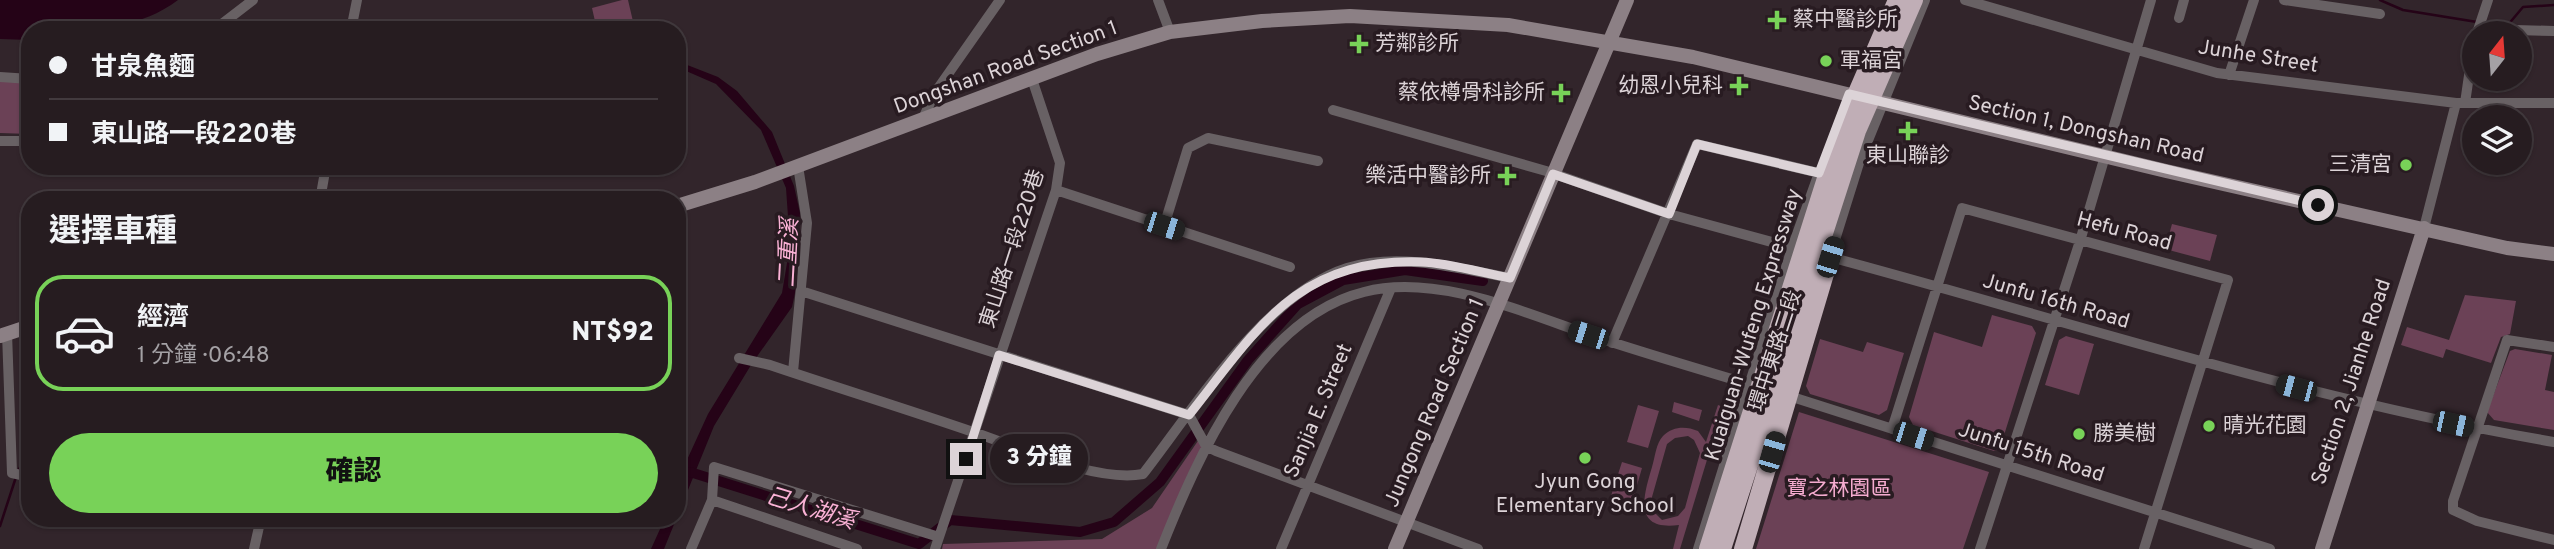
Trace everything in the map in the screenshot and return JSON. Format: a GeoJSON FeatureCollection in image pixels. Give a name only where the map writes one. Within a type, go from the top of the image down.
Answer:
{"type":"FeatureCollection","features":[{"type":"Feature","properties":{"kind":"highway"},"geometry":{"type":"LineString","coordinates":[[1850,99],[1886,0]]}},
{"type":"Feature","properties":{"kind":"highway","name":"Kuaiguan-Wufeng Expressway"},"geometry":{"type":"LineString","coordinates":[[1708,549],[1850,99],[1897,0]]}},
{"type":"Feature","properties":{"kind":"highway","name":"Kuaiguan-Wufeng Expressway"},"geometry":{"type":"LineString","coordinates":[[1722,549],[1857,131],[1914,0]]}},
{"type":"Feature","properties":{"kind":"highway"},"geometry":{"type":"LineString","coordinates":[[1738,545],[1830,257]]}},
{"type":"Feature","properties":{"kind":"main road","name":"Jungong Road Section 1"},"geometry":{"type":"LineString","coordinates":[[1395,549],[1627,0]]}},
{"type":"Feature","properties":{"kind":"main road","name":"Dongshan Road Section 1"},"geometry":{"type":"LineString","coordinates":[[686,203],[755,182],[922,122],[1097,54],[1170,32],[1262,21],[1350,16],[1508,25],[1610,40]]}},
{"type":"Feature","properties":{"kind":"main road","name":"Section 1, Dongshan Road"},"geometry":{"type":"LineString","coordinates":[[1610,40],[1850,99],[1882,103],[2507,248],[2554,254]]}},
{"type":"Feature","properties":{"kind":"main road","name":"Section 2, Jianhe Road"},"geometry":{"type":"LineString","coordinates":[[2322,549],[2365,406],[2424,229]]}},
{"type":"Feature","properties":{"kind":"main road"},"geometry":{"type":"LineString","coordinates":[[3,335],[21,329]]}},
{"type":"Feature","properties":{"kind":"street"},"geometry":{"type":"LineString","coordinates":[[226,21],[253,0]]}},
{"type":"Feature","properties":{"kind":"street"},"geometry":{"type":"LineString","coordinates":[[353,21],[357,0]]}},
{"type":"Feature","properties":{"kind":"street"},"geometry":{"type":"LineString","coordinates":[[922,122],[934,94],[1000,0]]}},
{"type":"Feature","properties":{"kind":"street"},"geometry":{"type":"LineString","coordinates":[[1158,0],[1170,32]]}},
{"type":"Feature","properties":{"kind":"street","name":"環中東路二段"},"geometry":{"type":"LineString","coordinates":[[1738,545],[1812,296],[1830,257],[1882,103],[1925,0]]}},
{"type":"Feature","properties":{"kind":"street","name":"Junhe Street"},"geometry":{"type":"LineString","coordinates":[[1965,0],[2136,51],[2229,75],[2460,103],[2554,103]]}},
{"type":"Feature","properties":{"kind":"street"},"geometry":{"type":"LineString","coordinates":[[1980,549],[2080,241],[2151,0]]}},
{"type":"Feature","properties":{"kind":"street"},"geometry":{"type":"LineString","coordinates":[[2179,18],[2184,0]]}},
{"type":"Feature","properties":{"kind":"street"},"geometry":{"type":"LineString","coordinates":[[2229,75],[2253,0]]}},
{"type":"Feature","properties":{"kind":"street"},"geometry":{"type":"LineString","coordinates":[[2284,0],[2380,14]]}},
{"type":"Feature","properties":{"kind":"street"},"geometry":{"type":"LineString","coordinates":[[2481,21],[2488,0]]}},
{"type":"Feature","properties":{"kind":"street"},"geometry":{"type":"LineString","coordinates":[[2532,29],[2554,31]]}},
{"type":"Feature","properties":{"kind":"street"},"geometry":{"type":"LineString","coordinates":[[0,77],[21,78]]}},
{"type":"Feature","properties":{"kind":"street","name":"東山路一段220巷"},"geometry":{"type":"LineString","coordinates":[[935,549],[1056,190],[1060,163],[1032,79]]}},
{"type":"Feature","properties":{"kind":"street"},"geometry":{"type":"LineString","coordinates":[[2424,229],[2463,91]]}},
{"type":"Feature","properties":{"kind":"street","name":"環中東路二段"},"geometry":{"type":"LineString","coordinates":[[1698,549],[1792,248],[1850,99]]}},
{"type":"Feature","properties":{"kind":"street","name":"Junfu 16th Road"},"geometry":{"type":"LineString","coordinates":[[1333,110],[1553,174],[1669,214],[1830,257],[2202,364],[2365,406],[2554,442]]}},
{"type":"Feature","properties":{"kind":"street"},"geometry":{"type":"LineString","coordinates":[[1164,226],[1188,148],[1208,138],[1318,161]]}},
{"type":"Feature","properties":{"kind":"street"},"geometry":{"type":"LineString","coordinates":[[0,141],[21,141]]}},
{"type":"Feature","properties":{"kind":"street"},"geometry":{"type":"LineString","coordinates":[[1612,343],[1697,144],[1819,173]]}},
{"type":"Feature","properties":{"kind":"street"},"geometry":{"type":"LineString","coordinates":[[793,372],[807,223],[798,166]]}},
{"type":"Feature","properties":{"kind":"street"},"geometry":{"type":"LineString","coordinates":[[1056,190],[1290,267]]}},
{"type":"Feature","properties":{"kind":"street","name":"Hefu Road"},"geometry":{"type":"LineString","coordinates":[[1892,429],[1962,208],[2228,280],[2144,549]]}},
{"type":"Feature","properties":{"kind":"street","name":"環中東路二段"},"geometry":{"type":"LineString","coordinates":[[1738,545],[1795,397],[1824,300],[1830,257]]}},
{"type":"Feature","properties":{"kind":"street"},"geometry":{"type":"LineString","coordinates":[[739,358],[793,372],[1029,452],[1112,476],[1129,477],[1143,474],[1258,329],[1304,288],[1347,268],[1379,263],[1423,262],[1510,278]]}},
{"type":"Feature","properties":{"kind":"street","name":"Junfu 15th Road"},"geometry":{"type":"LineString","coordinates":[[1161,549],[1206,445],[1245,386],[1295,329],[1337,302],[1364,292],[1391,288],[1441,290],[1500,305],[1612,343],[1795,397],[2270,549]]}},
{"type":"Feature","properties":{"kind":"street","name":"Sanjia E. Street"},"geometry":{"type":"LineString","coordinates":[[1281,549],[1391,288]]}},
{"type":"Feature","properties":{"kind":"street"},"geometry":{"type":"LineString","coordinates":[[801,291],[1189,416],[1206,445],[1246,465],[1478,549]]}},
{"type":"Feature","properties":{"kind":"street"},"geometry":{"type":"LineString","coordinates":[[3,335],[12,473],[21,475]]}},
{"type":"Feature","properties":{"kind":"street"},"geometry":{"type":"LineString","coordinates":[[2554,347],[2507,340],[2475,429],[2453,502],[2454,510],[2477,522],[2554,540]]}},
{"type":"Feature","properties":{"kind":"street"},"geometry":{"type":"LineString","coordinates":[[691,549],[712,500],[715,467],[939,537]]}},
{"type":"Feature","properties":{"kind":"street"},"geometry":{"type":"LineString","coordinates":[[712,500],[857,549]]}},
{"type":"Feature","properties":{"kind":"street"},"geometry":{"type":"LineString","coordinates":[[254,549],[259,527]]}},
{"type":"Feature","properties":{"kind":"green space"},"geometry":{"type":"Polygon","coordinates":[[[628,0],[633,21],[595,21],[592,8],[628,0]]]}},
{"type":"Feature","properties":{"kind":"green space"},"geometry":{"type":"Polygon","coordinates":[[[0,81],[21,82],[21,134],[0,133],[0,81]]]}},
{"type":"Feature","properties":{"kind":"green space"},"geometry":{"type":"Polygon","coordinates":[[[2172,224],[2217,235],[2210,261],[2165,249],[2172,224]]]}},
{"type":"Feature","properties":{"kind":"green space"},"geometry":{"type":"Polygon","coordinates":[[[2465,295],[2516,301],[2510,334],[2501,337],[2491,363],[2446,349],[2443,358],[2401,345],[2407,327],[2449,340],[2465,295]]]}},
{"type":"Feature","properties":{"kind":"green space"},"geometry":{"type":"Polygon","coordinates":[[[1992,315],[2032,326],[2036,333],[2000,448],[1994,451],[1913,425],[1909,417],[1934,332],[1982,347],[1992,315]]]}},
{"type":"Feature","properties":{"kind":"green space"},"geometry":{"type":"Polygon","coordinates":[[[2066,336],[2094,344],[2079,395],[2045,385],[2059,340],[2066,336]]]}},
{"type":"Feature","properties":{"kind":"green space"},"geometry":{"type":"Polygon","coordinates":[[[1820,339],[1863,352],[1867,342],[1904,353],[1887,410],[1879,415],[1810,394],[1806,386],[1820,339]]]}},
{"type":"Feature","properties":{"kind":"green space"},"geometry":{"type":"Polygon","coordinates":[[[2515,349],[2552,355],[2545,390],[2554,392],[2554,430],[2494,420],[2487,412],[2510,351],[2515,349]]]}},
{"type":"Feature","properties":{"kind":"green space"},"geometry":{"type":"Polygon","coordinates":[[[1674,402],[1702,410],[1699,421],[1672,412],[1674,402]]]}},
{"type":"Feature","properties":{"kind":"green space"},"geometry":{"type":"Polygon","coordinates":[[[1638,405],[1659,411],[1648,448],[1627,442],[1638,405]]]}},
{"type":"Feature","properties":{"kind":"green space"},"geometry":{"type":"Polygon","coordinates":[[[1718,405],[1723,407],[1680,549],[1673,549],[1679,525],[1654,523],[1645,509],[1644,500],[1657,446],[1667,433],[1680,428],[1698,431],[1706,442],[1718,405]],[[1688,436],[1675,438],[1667,444],[1652,497],[1655,513],[1662,520],[1678,516],[1685,508],[1700,453],[1694,440],[1688,436]]]}},
{"type":"Feature","properties":{"kind":"green space","name":"寶之林園區"},"geometry":{"type":"Polygon","coordinates":[[[1799,412],[1989,472],[1963,549],[1756,549],[1799,412]]]}},
{"type":"Feature","properties":{"kind":"green space"},"geometry":{"type":"Polygon","coordinates":[[[1202,435],[1210,438],[1159,549],[942,549],[943,544],[1102,539],[1152,508],[1202,435]]]}},
{"type":"Feature","properties":{"kind":"green space"},"geometry":{"type":"Polygon","coordinates":[[[1622,462],[1642,468],[1631,506],[1610,499],[1622,462]]]}},
{"type":"Feature","properties":{"kind":"water"},"geometry":{"type":"Polygon","coordinates":[[[0,0],[178,0],[137,21],[21,21],[21,40],[0,39],[0,0]]]}},
{"type":"Feature","properties":{"kind":"water","name":"二重溪"},"geometry":{"type":"Polygon","coordinates":[[[686,65],[718,77],[737,91],[772,132],[794,186],[800,213],[796,288],[792,307],[751,365],[714,426],[686,495],[686,462],[708,414],[782,293],[790,245],[786,188],[761,130],[716,84],[686,71],[686,65]]]}},
{"type":"Feature","properties":{"kind":"water"},"geometry":{"type":"Polygon","coordinates":[[[661,527],[673,527],[664,549],[651,549],[661,527]]]}},
{"type":"Feature","properties":{"kind":"waterway","name":"己人湖溪"},"geometry":{"type":"LineString","coordinates":[[2380,0],[2403,10],[2471,21]]}},
{"type":"Feature","properties":{"kind":"waterway","name":"己人湖溪"},"geometry":{"type":"LineString","coordinates":[[2511,21],[2523,7],[2554,5]]}},
{"type":"Feature","properties":{"kind":"waterway","name":"己人湖溪"},"geometry":{"type":"LineString","coordinates":[[690,472],[919,544],[950,520],[1080,532],[1114,522],[1160,482],[1248,360],[1298,304],[1343,280],[1405,270],[1483,281]]}},
{"type":"Feature","properties":{"kind":"waterway"},"geometry":{"type":"LineString","coordinates":[[18,471],[21,466]]}},
{"type":"Feature","properties":{"kind":"waterway"},"geometry":{"type":"LineString","coordinates":[[0,526],[16,477]]}},
{"type":"Feature","properties":{"kind":"place","name":"蔡中醫診所"},"geometry":{"type":"Point","coordinates":[1777,20]}},
{"type":"Feature","properties":{"kind":"place","name":"芳鄰診所"},"geometry":{"type":"Point","coordinates":[1359,44]}},
{"type":"Feature","properties":{"kind":"place","name":"軍福宮"},"geometry":{"type":"Point","coordinates":[1826,61]}},
{"type":"Feature","properties":{"kind":"place","name":"幼恩小兒科"},"geometry":{"type":"Point","coordinates":[1739,86]}},
{"type":"Feature","properties":{"kind":"place","name":"蔡依樽骨科診所"},"geometry":{"type":"Point","coordinates":[1561,93]}},
{"type":"Feature","properties":{"kind":"place","name":"東山聯診"},"geometry":{"type":"Point","coordinates":[1908,131]}},
{"type":"Feature","properties":{"kind":"place","name":"三清宮"},"geometry":{"type":"Point","coordinates":[2406,165]}},
{"type":"Feature","properties":{"kind":"place","name":"樂活中醫診所"},"geometry":{"type":"Point","coordinates":[1507,176]}},
{"type":"Feature","properties":{"kind":"place","name":"晴光花園"},"geometry":{"type":"Point","coordinates":[2209,426]}},
{"type":"Feature","properties":{"kind":"place","name":"勝美樹"},"geometry":{"type":"Point","coordinates":[2079,434]}},
{"type":"Feature","properties":{"kind":"place","name":"Jyun Gong Elementary School"},"geometry":{"type":"Point","coordinates":[1585,458]}},
{"type":"Feature","properties":{"kind":"route"},"geometry":{"type":"LineString","coordinates":[[966,459],[999,355],[1189,415],[1258,329],[1304,288],[1347,268],[1379,263],[1423,262],[1510,278],[1553,174],[1669,214],[1697,144],[1819,173],[1849,94],[2318,205]]}}]}
